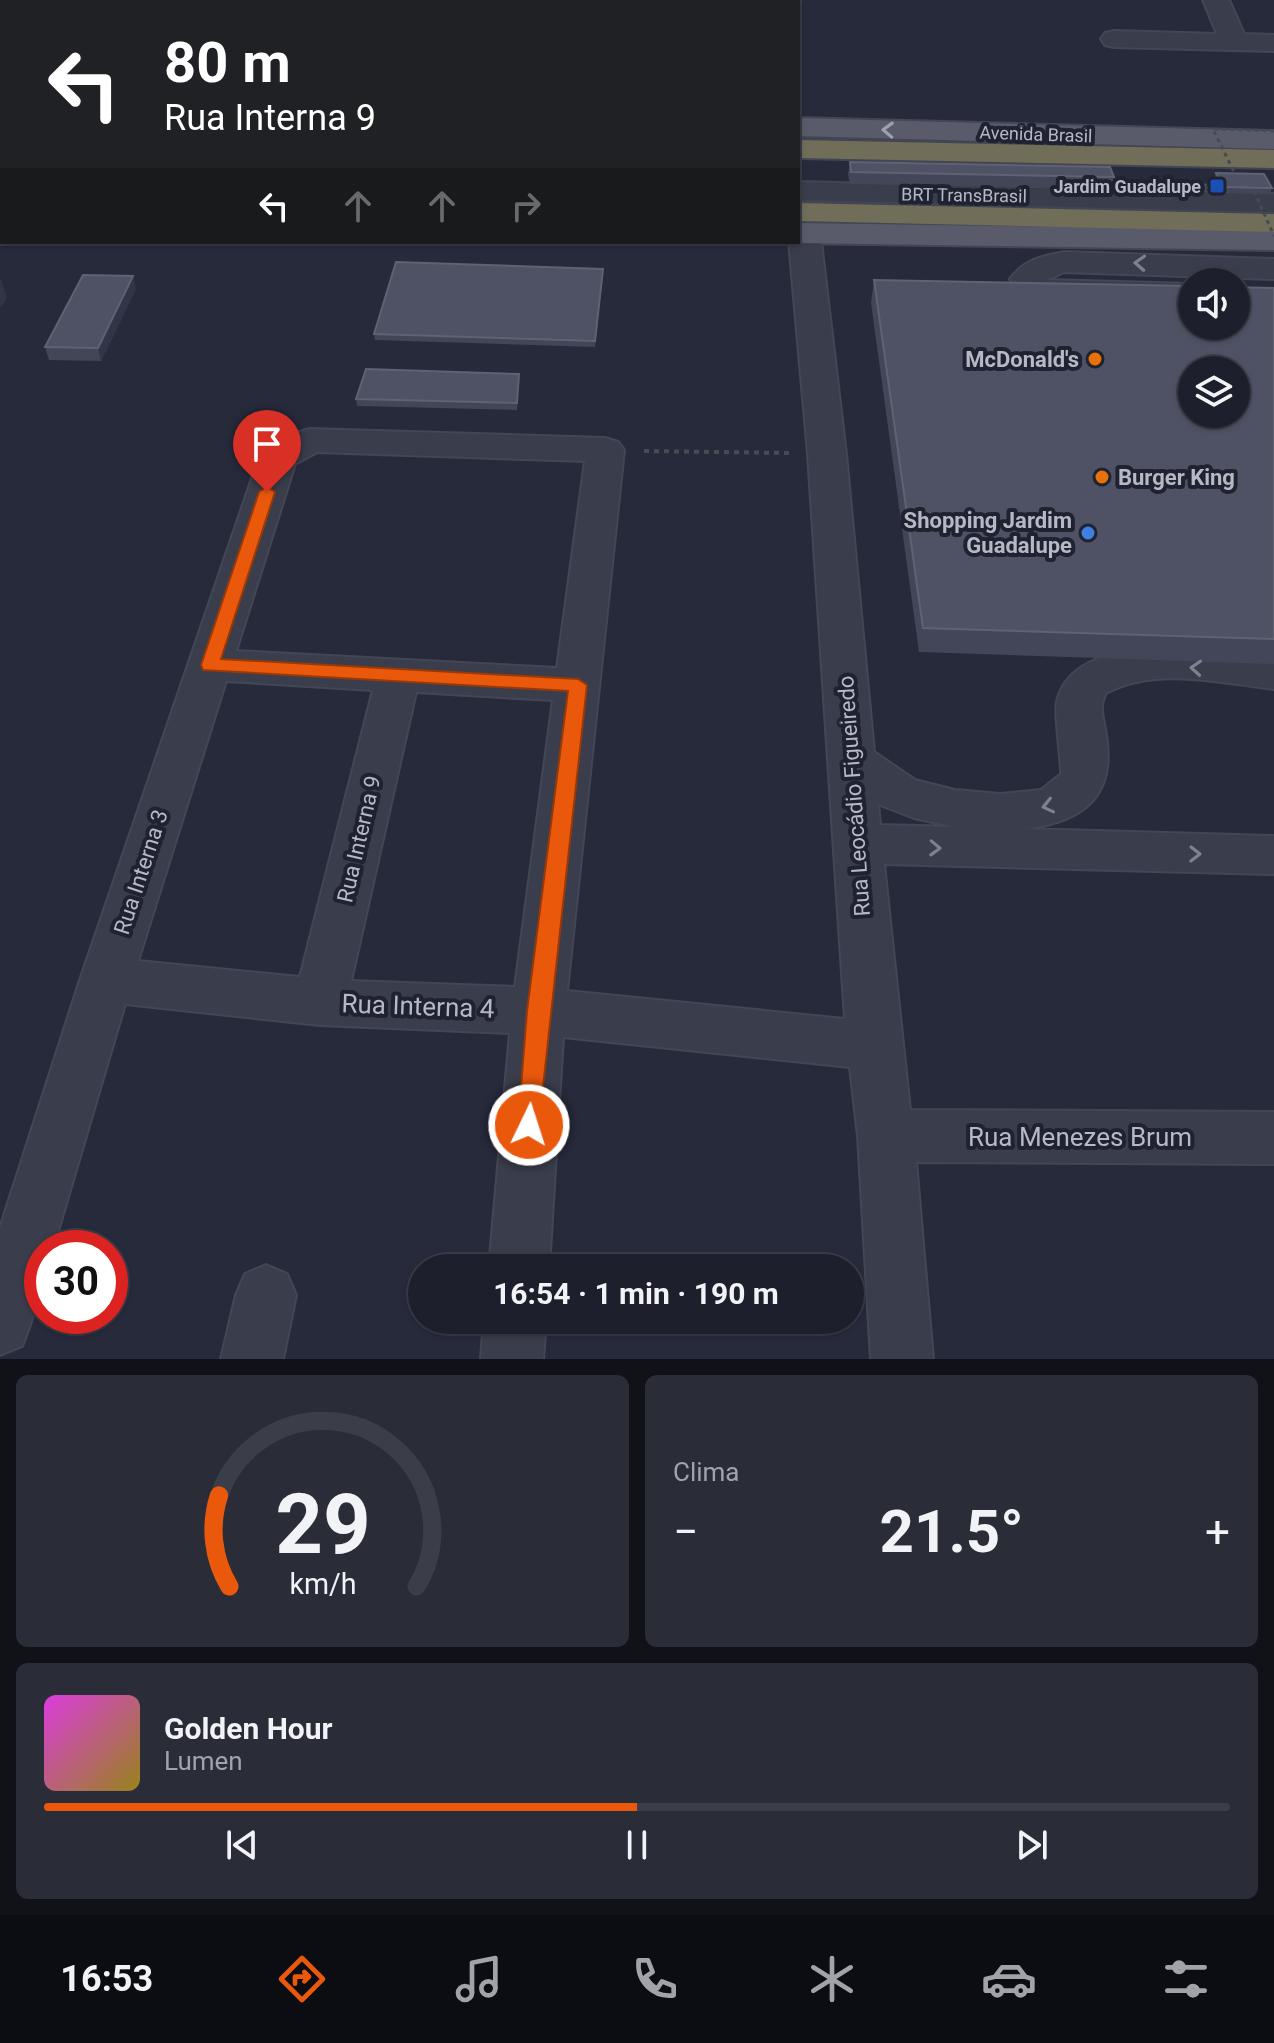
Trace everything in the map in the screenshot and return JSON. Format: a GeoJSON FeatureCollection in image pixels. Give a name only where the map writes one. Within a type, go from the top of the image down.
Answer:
{"type":"FeatureCollection","features":[{"type":"Feature","properties":{"kind":"highway","name":"Avenida Brasil"},"geometry":{"type":"LineString","coordinates":[[800,149],[1274,159]]}},
{"type":"Feature","properties":{"kind":"highway"},"geometry":{"type":"LineString","coordinates":[[800,217],[1274,223]]}},
{"type":"Feature","properties":{"kind":"main road","name":"Avenida Brasil"},"geometry":{"type":"LineString","coordinates":[[800,127],[1274,140]]}},
{"type":"Feature","properties":{"kind":"main road"},"geometry":{"type":"LineString","coordinates":[[800,217],[1164,237],[1274,238]]}},
{"type":"Feature","properties":{"kind":"street"},"geometry":{"type":"LineString","coordinates":[[1216,0],[1234,42]]}},
{"type":"Feature","properties":{"kind":"street"},"geometry":{"type":"LineString","coordinates":[[1114,39],[1274,43]]}},
{"type":"Feature","properties":{"kind":"street","name":"BRT TransBrasil"},"geometry":{"type":"LineString","coordinates":[[800,165],[1274,174]]}},
{"type":"Feature","properties":{"kind":"street","name":"BRT TransBrasil"},"geometry":{"type":"LineString","coordinates":[[800,217],[1274,203]]}},
{"type":"Feature","properties":{"kind":"street","name":"Rua Leocádio Figueiredo"},"geometry":{"type":"LineString","coordinates":[[800,225],[827,454],[874,1046],[886,1136],[902,1359]]}},
{"type":"Feature","properties":{"kind":"street"},"geometry":{"type":"LineString","coordinates":[[1164,237],[1230,254],[1274,259]]}},
{"type":"Feature","properties":{"kind":"street"},"geometry":{"type":"LineString","coordinates":[[1178,294],[1044,291],[1028,284],[1027,279],[1045,265],[1076,261],[1249,268]]}},
{"type":"Feature","properties":{"kind":"street"},"geometry":{"type":"LineString","coordinates":[[1250,268],[1274,269]]}},
{"type":"Feature","properties":{"kind":"street"},"geometry":{"type":"LineString","coordinates":[[1250,294],[1274,294]]}},
{"type":"Feature","properties":{"kind":"street","name":"Rua Interna 3"},"geometry":{"type":"LineString","coordinates":[[0,1324],[106,980],[276,464],[282,455],[310,440],[605,450]]}},
{"type":"Feature","properties":{"kind":"street"},"geometry":{"type":"LineString","coordinates":[[520,1254],[538,1011],[605,450]]}},
{"type":"Feature","properties":{"kind":"street"},"geometry":{"type":"LineString","coordinates":[[851,760],[898,793],[935,805],[966,810],[1029,810],[1061,803],[1084,777],[1084,742],[1078,701],[1088,680],[1106,671],[1139,664],[1274,673]]}},
{"type":"Feature","properties":{"kind":"street"},"geometry":{"type":"LineString","coordinates":[[210,665],[578,685]]}},
{"type":"Feature","properties":{"kind":"street","name":"Rua Interna 9"},"geometry":{"type":"LineString","coordinates":[[320,1002],[398,676]]}},
{"type":"Feature","properties":{"kind":"street"},"geometry":{"type":"LineString","coordinates":[[857,844],[1274,855]]}},
{"type":"Feature","properties":{"kind":"street","name":"Rua Interna 4"},"geometry":{"type":"LineString","coordinates":[[106,980],[320,1002],[538,1011],[874,1046]]}},
{"type":"Feature","properties":{"kind":"street","name":"Rua Menezes Brum"},"geometry":{"type":"LineString","coordinates":[[886,1136],[1274,1138]]}},
{"type":"Feature","properties":{"kind":"street"},"geometry":{"type":"LineString","coordinates":[[252,1359],[266,1295]]}},
{"type":"Feature","properties":{"kind":"street"},"geometry":{"type":"LineString","coordinates":[[512,1359],[514,1334]]}},
{"type":"Feature","properties":{"kind":"path"},"geometry":{"type":"LineString","coordinates":[[1274,131],[1213,129],[1238,180],[1253,188],[1274,238]]}},
{"type":"Feature","properties":{"kind":"path"},"geometry":{"type":"LineString","coordinates":[[1141,188],[1229,191],[1137,190],[1134,185],[1240,185]]}},
{"type":"Feature","properties":{"kind":"path"},"geometry":{"type":"LineString","coordinates":[[605,450],[827,454]]}},
{"type":"Feature","properties":{"kind":"building"},"geometry":{"type":"Polygon","coordinates":[[[850,162],[1110,167],[1114,177],[851,172],[850,162]]]}},
{"type":"Feature","properties":{"kind":"building"},"geometry":{"type":"Polygon","coordinates":[[[1216,173],[1264,174],[1272,188],[1222,187],[1216,173]]]}},
{"type":"Feature","properties":{"kind":"building"},"geometry":{"type":"Polygon","coordinates":[[[396,262],[603,269],[595,341],[374,334],[396,262]]]}},
{"type":"Feature","properties":{"kind":"building"},"geometry":{"type":"Polygon","coordinates":[[[83,275],[133,276],[98,348],[45,347],[83,275]]]}},
{"type":"Feature","properties":{"kind":"building","name":"Shopping Jardim Guadalupe"},"geometry":{"type":"Polygon","coordinates":[[[874,280],[1178,286],[1178,340],[1250,340],[1250,287],[1274,288],[1274,639],[923,628],[874,280]]]}},
{"type":"Feature","properties":{"kind":"building"},"geometry":{"type":"Polygon","coordinates":[[[366,369],[519,374],[517,403],[356,399],[366,369]]]}},
{"type":"Feature","properties":{"kind":"place","name":"Jardim Guadalupe"},"geometry":{"type":"Point","coordinates":[1217,186]}},
{"type":"Feature","properties":{"kind":"place","name":"McDonald's"},"geometry":{"type":"Point","coordinates":[1095,359]}},
{"type":"Feature","properties":{"kind":"place","name":"Burger King"},"geometry":{"type":"Point","coordinates":[1102,477]}},
{"type":"Feature","properties":{"kind":"place","name":"Shopping Jardim Guadalupe"},"geometry":{"type":"Point","coordinates":[1088,533]}},
{"type":"Feature","properties":{"kind":"route"},"geometry":{"type":"LineString","coordinates":[[267,492],[210,665],[578,685],[538,1011],[529,1125]]}}]}
